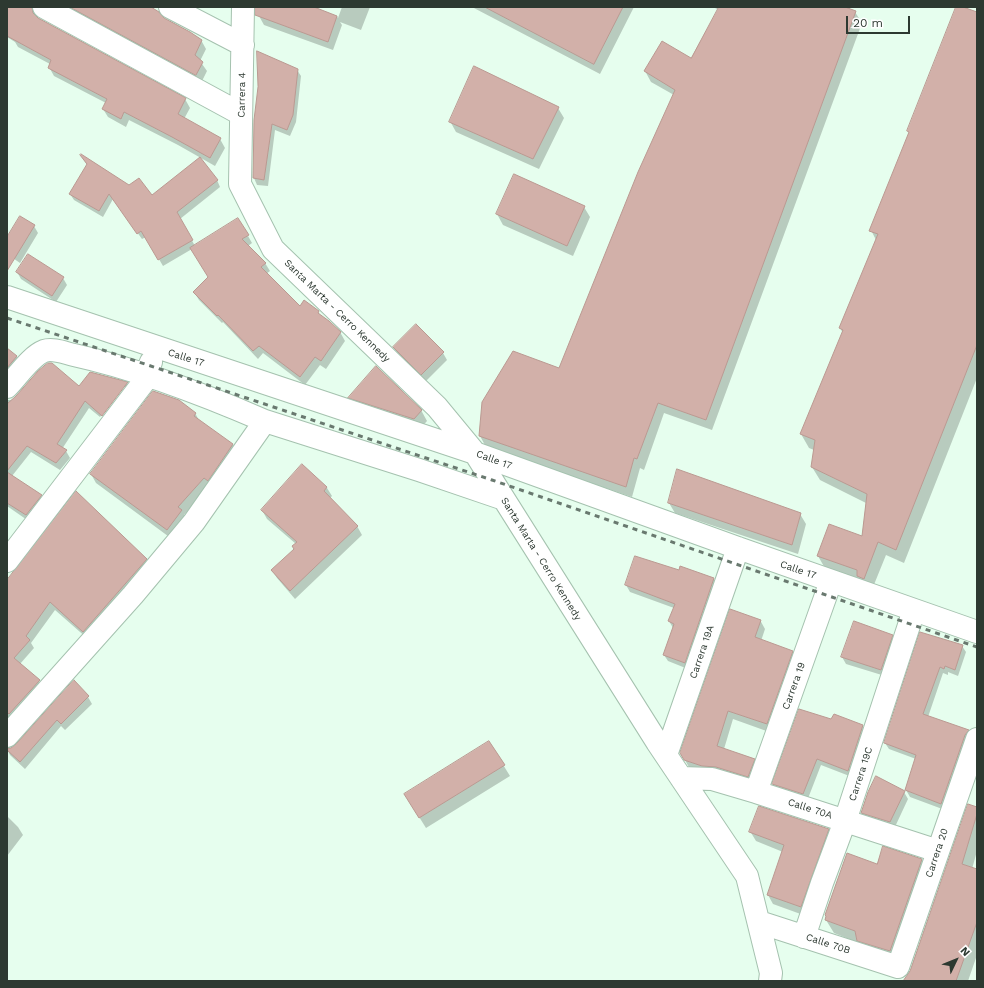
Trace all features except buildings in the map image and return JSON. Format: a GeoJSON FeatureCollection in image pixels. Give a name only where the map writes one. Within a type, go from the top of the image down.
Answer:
{"type":"FeatureCollection","features":[{"type":"Feature","properties":{"kind":"street"},"geometry":{"type":"LineString","coordinates":[[44,7],[241,114]]}},
{"type":"Feature","properties":{"kind":"street"},"geometry":{"type":"LineString","coordinates":[[170,7],[243,45]]}},
{"type":"Feature","properties":{"kind":"street","name":"Carrera 4"},"geometry":{"type":"LineString","coordinates":[[240,184],[243,7]]}},
{"type":"Feature","properties":{"kind":"street","name":"Santa Marta - Cerro Kennedy"},"geometry":{"type":"LineString","coordinates":[[240,184],[273,249],[437,407],[475,453],[666,756],[747,876],[771,973],[770,981]]}},
{"type":"Feature","properties":{"kind":"street","name":"Calle 17"},"geometry":{"type":"LineString","coordinates":[[7,297],[475,453],[977,632]]}},
{"type":"Feature","properties":{"kind":"street"},"geometry":{"type":"LineString","coordinates":[[7,561],[142,383],[150,366],[154,347]]}},
{"type":"Feature","properties":{"kind":"street"},"geometry":{"type":"LineString","coordinates":[[7,387],[36,355],[45,351],[60,352],[99,360],[222,402],[265,421],[412,467],[504,499]]}},
{"type":"Feature","properties":{"kind":"street"},"geometry":{"type":"LineString","coordinates":[[7,736],[133,595],[194,522],[265,421]]}},
{"type":"Feature","properties":{"kind":"street","name":"Carrera 19A"},"geometry":{"type":"LineString","coordinates":[[666,756],[738,548]]}},
{"type":"Feature","properties":{"kind":"street","name":"Carrera 19"},"geometry":{"type":"LineString","coordinates":[[756,792],[831,581]]}},
{"type":"Feature","properties":{"kind":"street","name":"Carrera 19C"},"geometry":{"type":"LineString","coordinates":[[804,937],[845,821],[914,610]]}},
{"type":"Feature","properties":{"kind":"street","name":"Carrera 20"},"geometry":{"type":"LineString","coordinates":[[898,967],[977,738]]}},
{"type":"Feature","properties":{"kind":"street","name":"Calle 70A"},"geometry":{"type":"LineString","coordinates":[[681,778],[712,779],[938,851]]}},
{"type":"Feature","properties":{"kind":"street","name":"Calle 70B"},"geometry":{"type":"LineString","coordinates":[[758,922],[898,967]]}},
{"type":"Feature","properties":{"kind":"railway"},"geometry":{"type":"LineString","coordinates":[[7,318],[492,480],[977,647]]}}]}
